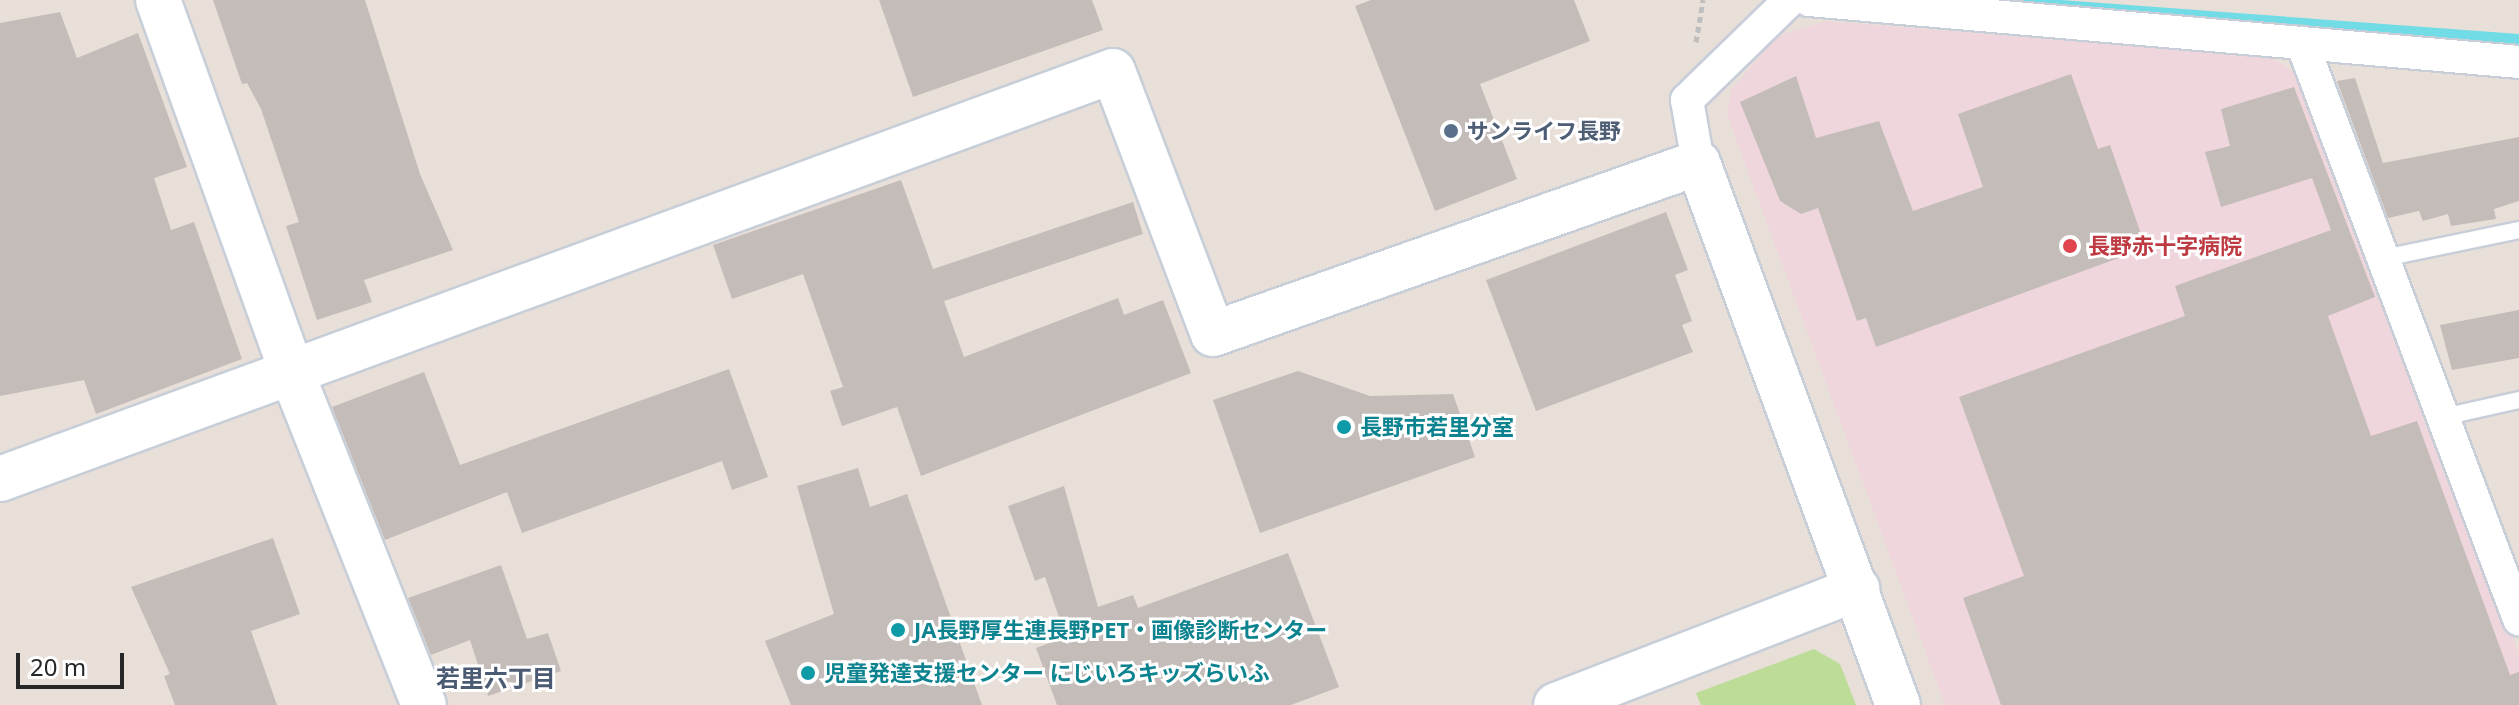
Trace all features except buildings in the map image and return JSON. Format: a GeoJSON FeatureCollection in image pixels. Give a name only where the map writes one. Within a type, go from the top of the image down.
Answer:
{"type":"FeatureCollection","features":[{"type":"Feature","properties":{"kind":"street"},"geometry":{"type":"LineString","coordinates":[[158,0],[293,376],[424,705]]}},
{"type":"Feature","properties":{"kind":"street"},"geometry":{"type":"LineString","coordinates":[[1790,0],[1687,100],[1698,163],[1898,705]]}},
{"type":"Feature","properties":{"kind":"street"},"geometry":{"type":"LineString","coordinates":[[1809,0],[2519,62]]}},
{"type":"Feature","properties":{"kind":"street"},"geometry":{"type":"LineString","coordinates":[[2302,43],[2443,417],[2513,587],[2519,619]]}},
{"type":"Feature","properties":{"kind":"street"},"geometry":{"type":"LineString","coordinates":[[0,479],[293,376],[1113,71],[1213,334],[1698,163]]}},
{"type":"Feature","properties":{"kind":"street"},"geometry":{"type":"LineString","coordinates":[[1556,705],[1857,589]]}},
{"type":"Feature","properties":{"kind":"lane"},"geometry":{"type":"LineString","coordinates":[[2384,258],[2519,230]]}},
{"type":"Feature","properties":{"kind":"lane"},"geometry":{"type":"LineString","coordinates":[[2443,417],[2519,400]]}},
{"type":"Feature","properties":{"kind":"shaded area","name":"長野赤十字病院"},"geometry":{"type":"Polygon","coordinates":[[[1825,21],[2270,57],[2304,78],[2519,655],[2519,705],[1945,705],[1727,115],[1731,90],[1778,36],[1825,21]]]}},
{"type":"Feature","properties":{"kind":"green space"},"geometry":{"type":"Polygon","coordinates":[[[1814,649],[1840,664],[1856,705],[1701,705],[1696,693],[1814,649]]]}},
{"type":"Feature","properties":{"kind":"waterway"},"geometry":{"type":"LineString","coordinates":[[1993,0],[2519,39]]}},
{"type":"Feature","properties":{"kind":"place","name":"サンライフ長野"},"geometry":{"type":"Point","coordinates":[1451,131]}},
{"type":"Feature","properties":{"kind":"place","name":"長野赤十字病院"},"geometry":{"type":"Point","coordinates":[2070,246]}},
{"type":"Feature","properties":{"kind":"place","name":"長野市若里分室"},"geometry":{"type":"Point","coordinates":[1344,427]}},
{"type":"Feature","properties":{"kind":"place","name":"JA長野厚生連長野PET・画像診断センター"},"geometry":{"type":"Point","coordinates":[898,630]}},
{"type":"Feature","properties":{"kind":"place","name":"児童発達支援センター にじいろキッズらいふ"},"geometry":{"type":"Point","coordinates":[808,673]}},
{"type":"Feature","properties":{"kind":"district","name":"若里六丁目"},"geometry":{"type":"Point","coordinates":[496,678]}}]}
